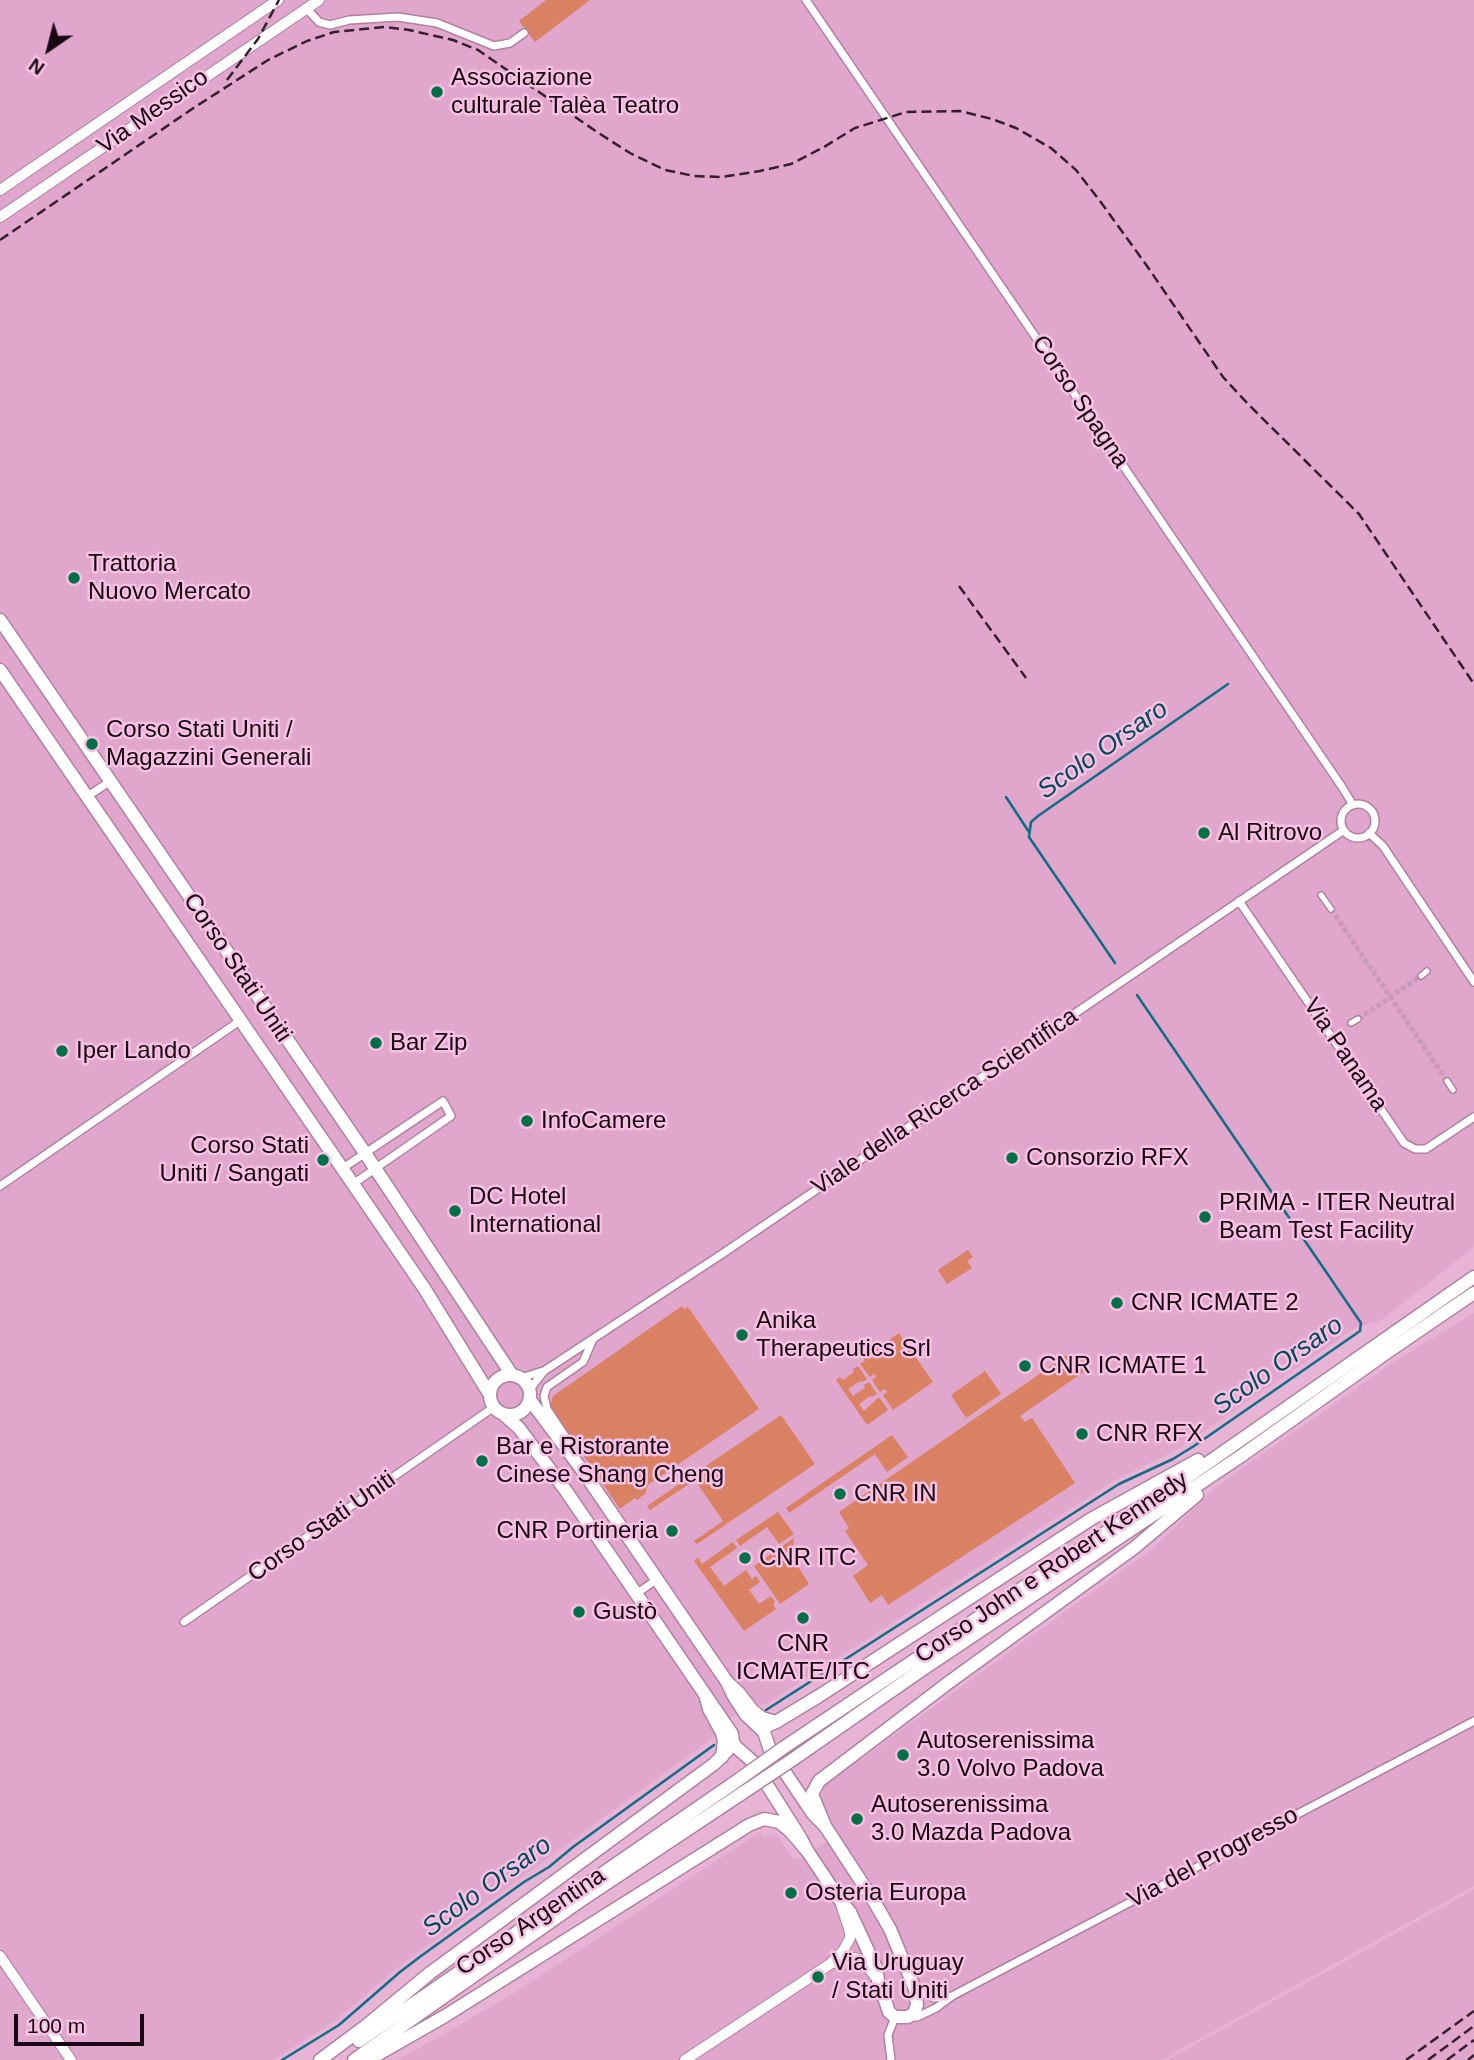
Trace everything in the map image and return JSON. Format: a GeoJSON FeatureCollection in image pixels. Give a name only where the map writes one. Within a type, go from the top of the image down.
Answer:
{"type":"FeatureCollection","features":[{"type":"Feature","properties":{"kind":"main road","name":"Corso Stati Uniti"},"geometry":{"type":"LineString","coordinates":[[0,620],[517,1376]]}},
{"type":"Feature","properties":{"kind":"main road","name":"Corso Stati Uniti"},"geometry":{"type":"LineString","coordinates":[[0,670],[354,1184],[490,1395]]}},
{"type":"Feature","properties":{"kind":"main road","name":"Corso John e Robert Kennedy"},"geometry":{"type":"LineString","coordinates":[[735,1790],[783,1748],[1169,1490],[1474,1277]]}},
{"type":"Feature","properties":{"kind":"main road","name":"Corso John e Robert Kennedy"},"geometry":{"type":"LineString","coordinates":[[735,1790],[792,1760],[1241,1456],[1474,1293]]}},
{"type":"Feature","properties":{"kind":"main road"},"geometry":{"type":"LineString","coordinates":[[808,1852],[752,1761],[735,1742],[558,1480],[519,1428],[498,1410],[490,1395],[492,1385],[498,1378],[517,1376],[727,1682],[733,1695],[766,1737],[770,1750],[813,1814],[825,1826]]}},
{"type":"Feature","properties":{"kind":"main road"},"geometry":{"type":"LineString","coordinates":[[498,1410],[512,1415],[521,1412],[530,1394]]}},
{"type":"Feature","properties":{"kind":"main road"},"geometry":{"type":"LineString","coordinates":[[320,2060],[430,1973],[722,1758],[735,1742],[738,1724],[776,1722],[1091,1519],[1262,1424]]}},
{"type":"Feature","properties":{"kind":"main road"},"geometry":{"type":"LineString","coordinates":[[368,2060],[444,2016],[749,1825],[764,1819],[779,1822],[792,1832],[850,1912],[876,1968],[889,2012],[898,2021],[914,2013],[917,2005],[915,1989],[890,1929],[825,1826],[812,1794],[819,1781],[1134,1548],[1241,1456]]}},
{"type":"Feature","properties":{"kind":"main road"},"geometry":{"type":"LineString","coordinates":[[727,1682],[752,1710],[762,1718],[776,1722]]}},
{"type":"Feature","properties":{"kind":"main road"},"geometry":{"type":"LineString","coordinates":[[706,1698],[722,1733],[722,1758]]}},
{"type":"Feature","properties":{"kind":"main road","name":"Corso Argentina"},"geometry":{"type":"LineString","coordinates":[[333,2060],[735,1790]]}},
{"type":"Feature","properties":{"kind":"main road","name":"Corso Argentina"},"geometry":{"type":"LineString","coordinates":[[354,2060],[735,1790]]}},
{"type":"Feature","properties":{"kind":"street","name":"Via Messico"},"geometry":{"type":"LineString","coordinates":[[0,190],[278,0]]}},
{"type":"Feature","properties":{"kind":"street","name":"Via Messico"},"geometry":{"type":"LineString","coordinates":[[0,217],[319,0]]}},
{"type":"Feature","properties":{"kind":"street","name":"Corso Spagna"},"geometry":{"type":"LineString","coordinates":[[806,0],[1353,805],[1363,805],[1371,811],[1375,820],[1370,833],[1383,846],[1474,982]]}},
{"type":"Feature","properties":{"kind":"street"},"geometry":{"type":"LineString","coordinates":[[306,8],[320,22],[330,25],[349,20],[398,17],[437,23],[494,46],[510,43],[524,33]]}},
{"type":"Feature","properties":{"kind":"street"},"geometry":{"type":"LineString","coordinates":[[88,796],[109,782]]}},
{"type":"Feature","properties":{"kind":"street"},"geometry":{"type":"LineString","coordinates":[[1353,805],[1342,817],[1342,827],[1354,837],[1360,838],[1370,833]]}},
{"type":"Feature","properties":{"kind":"street","name":"Viale della Ricerca Scientifica"},"geometry":{"type":"LineString","coordinates":[[517,1376],[544,1371],[731,1249],[1345,830]]}},
{"type":"Feature","properties":{"kind":"street"},"geometry":{"type":"LineString","coordinates":[[1321,895],[1331,909]]}},
{"type":"Feature","properties":{"kind":"street","name":"Via Panama"},"geometry":{"type":"LineString","coordinates":[[1239,901],[1404,1143],[1415,1149],[1426,1149],[1474,1118]]}},
{"type":"Feature","properties":{"kind":"street"},"geometry":{"type":"LineString","coordinates":[[1420,976],[1427,971]]}},
{"type":"Feature","properties":{"kind":"street","name":"Corso Stati Uniti"},"geometry":{"type":"LineString","coordinates":[[0,1186],[241,1019]]}},
{"type":"Feature","properties":{"kind":"street"},"geometry":{"type":"LineString","coordinates":[[1351,1023],[1358,1019]]}},
{"type":"Feature","properties":{"kind":"street"},"geometry":{"type":"LineString","coordinates":[[1447,1081],[1453,1090]]}},
{"type":"Feature","properties":{"kind":"street"},"geometry":{"type":"LineString","coordinates":[[343,1168],[443,1101],[451,1116],[354,1184]]}},
{"type":"Feature","properties":{"kind":"street"},"geometry":{"type":"LineString","coordinates":[[584,1474],[576,1454],[547,1409],[544,1396],[547,1387],[583,1362],[593,1338]]}},
{"type":"Feature","properties":{"kind":"street","name":"Viale della Ricerca Scientifica"},"geometry":{"type":"LineString","coordinates":[[530,1394],[544,1371]]}},
{"type":"Feature","properties":{"kind":"street","name":"Corso Stati Uniti"},"geometry":{"type":"LineString","coordinates":[[184,1622],[498,1410]]}},
{"type":"Feature","properties":{"kind":"street"},"geometry":{"type":"LineString","coordinates":[[636,1594],[656,1580]]}},
{"type":"Feature","properties":{"kind":"street","name":"Via del Progresso"},"geometry":{"type":"LineString","coordinates":[[898,2021],[917,2017],[936,2008],[952,1996],[1474,1721]]}},
{"type":"Feature","properties":{"kind":"street"},"geometry":{"type":"LineString","coordinates":[[685,2060],[830,1964],[843,1951],[850,1938],[849,1924],[840,1900]]}},
{"type":"Feature","properties":{"kind":"street"},"geometry":{"type":"LineString","coordinates":[[0,1956],[71,2060]]}},
{"type":"Feature","properties":{"kind":"street"},"geometry":{"type":"LineString","coordinates":[[830,1964],[855,1958],[867,1965],[878,1980]]}},
{"type":"Feature","properties":{"kind":"street"},"geometry":{"type":"LineString","coordinates":[[915,1989],[934,1998],[952,1996]]}},
{"type":"Feature","properties":{"kind":"street"},"geometry":{"type":"LineString","coordinates":[[891,2060],[888,2035],[898,2021]]}},
{"type":"Feature","properties":{"kind":"shaded area"},"geometry":{"type":"Polygon","coordinates":[[[0,0],[1474,0],[1474,1247],[1380,1321],[1355,1328],[1178,1449],[1112,1482],[767,1703],[734,1715],[713,1732],[714,1737],[397,1968],[336,2020],[274,2060],[0,2060],[0,0]]]}},
{"type":"Feature","properties":{"kind":"shaded area"},"geometry":{"type":"Polygon","coordinates":[[[546,0],[590,0],[535,42],[519,21],[546,0]]]}},
{"type":"Feature","properties":{"kind":"shaded area"},"geometry":{"type":"Polygon","coordinates":[[[968,1250],[973,1257],[967,1261],[972,1268],[947,1284],[938,1270],[968,1250]]]}},
{"type":"Feature","properties":{"kind":"shaded area"},"geometry":{"type":"Polygon","coordinates":[[[682,1306],[684,1309],[688,1307],[759,1409],[648,1485],[645,1494],[620,1509],[550,1406],[553,1396],[682,1306]]]}},
{"type":"Feature","properties":{"kind":"shaded area"},"geometry":{"type":"Polygon","coordinates":[[[1474,1313],[1474,1886],[1162,2060],[396,2060],[511,1995],[760,1832],[763,1837],[776,1834],[794,1860],[803,1858],[837,1834],[821,1808],[824,1786],[1152,1549],[1217,1486],[1398,1359],[1474,1313]]]}},
{"type":"Feature","properties":{"kind":"shaded area"},"geometry":{"type":"Polygon","coordinates":[[[899,1333],[933,1382],[893,1410],[883,1395],[887,1392],[885,1389],[880,1392],[872,1380],[876,1377],[874,1374],[870,1377],[860,1364],[865,1361],[863,1358],[899,1333]]]}},
{"type":"Feature","properties":{"kind":"shaded area"},"geometry":{"type":"Polygon","coordinates":[[[1070,1353],[1073,1357],[1078,1354],[1085,1364],[1085,1371],[1020,1416],[1025,1422],[1032,1418],[1075,1483],[888,1605],[882,1595],[870,1603],[853,1576],[868,1565],[845,1531],[849,1528],[839,1512],[1070,1353]]]}},
{"type":"Feature","properties":{"kind":"shaded area"},"geometry":{"type":"Polygon","coordinates":[[[858,1366],[867,1379],[848,1389],[853,1396],[869,1382],[877,1394],[859,1404],[864,1411],[879,1397],[888,1410],[867,1425],[836,1380],[840,1377],[843,1380],[858,1366]]]}},
{"type":"Feature","properties":{"kind":"shaded area"},"geometry":{"type":"Polygon","coordinates":[[[985,1371],[1001,1394],[966,1418],[951,1395],[985,1371]]]}},
{"type":"Feature","properties":{"kind":"shaded area"},"geometry":{"type":"Polygon","coordinates":[[[781,1415],[815,1464],[697,1544],[694,1541],[723,1521],[695,1480],[650,1510],[647,1506],[781,1415]]]}},
{"type":"Feature","properties":{"kind":"shaded area"},"geometry":{"type":"Polygon","coordinates":[[[892,1435],[908,1457],[887,1472],[875,1454],[789,1513],[786,1508],[892,1435]]]}},
{"type":"Feature","properties":{"kind":"shaded area"},"geometry":{"type":"Polygon","coordinates":[[[778,1512],[794,1534],[779,1544],[767,1527],[740,1546],[736,1540],[778,1512]]]}},
{"type":"Feature","properties":{"kind":"shaded area"},"geometry":{"type":"Polygon","coordinates":[[[794,1538],[792,1557],[809,1584],[780,1604],[754,1566],[794,1538]]]}},
{"type":"Feature","properties":{"kind":"shaded area"},"geometry":{"type":"Polygon","coordinates":[[[733,1542],[737,1548],[710,1567],[724,1586],[746,1570],[752,1579],[756,1576],[760,1582],[749,1590],[759,1604],[771,1596],[776,1609],[744,1631],[694,1561],[698,1558],[702,1564],[733,1542]]]}},
{"type":"Feature","properties":{"kind":"shaded area"},"geometry":{"type":"Polygon","coordinates":[[[1474,1889],[1474,2060],[1167,2060],[1447,1905],[1474,1889]]]}},
{"type":"Feature","properties":{"kind":"waterway","name":"Scolo Orsaro"},"geometry":{"type":"LineString","coordinates":[[1115,963],[1029,837],[1031,822],[1228,684]]}},
{"type":"Feature","properties":{"kind":"waterway"},"geometry":{"type":"LineString","coordinates":[[1006,797],[1029,832]]}},
{"type":"Feature","properties":{"kind":"waterway","name":"Scolo Orsaro"},"geometry":{"type":"LineString","coordinates":[[766,1710],[1119,1484],[1173,1459],[1194,1446],[1360,1331],[1361,1323],[1137,995]]}},
{"type":"Feature","properties":{"kind":"waterway","name":"Scolo Orsaro"},"geometry":{"type":"LineString","coordinates":[[282,2060],[339,2025],[421,1956],[549,1867],[714,1745]]}},
{"type":"Feature","properties":{"kind":"tunnel"},"geometry":{"type":"LineString","coordinates":[[1331,909],[1447,1081]]}},
{"type":"Feature","properties":{"kind":"tunnel"},"geometry":{"type":"LineString","coordinates":[[1358,1019],[1421,976]]}},
{"type":"Feature","properties":{"kind":"railway"},"geometry":{"type":"LineString","coordinates":[[227,80],[258,39],[279,0]]}},
{"type":"Feature","properties":{"kind":"railway"},"geometry":{"type":"LineString","coordinates":[[0,240],[268,60],[307,41],[334,32],[385,27],[453,40],[478,50],[630,153],[665,170],[694,176],[722,177],[791,164],[855,128],[906,112],[960,111],[992,119],[1016,128],[1051,148],[1076,170],[1147,266],[1223,377],[1359,514],[1474,684]]}},
{"type":"Feature","properties":{"kind":"railway"},"geometry":{"type":"LineString","coordinates":[[959,586],[1026,678]]}},
{"type":"Feature","properties":{"kind":"railway"},"geometry":{"type":"LineString","coordinates":[[1406,2060],[1474,2011]]}},
{"type":"Feature","properties":{"kind":"railway"},"geometry":{"type":"LineString","coordinates":[[1428,2060],[1474,2026]]}},
{"type":"Feature","properties":{"kind":"railway"},"geometry":{"type":"LineString","coordinates":[[1447,2060],[1474,2040]]}},
{"type":"Feature","properties":{"kind":"railway"},"geometry":{"type":"LineString","coordinates":[[1468,2060],[1474,2055]]}},
{"type":"Feature","properties":{"kind":"place","name":"Associazione culturale Talèa Teatro"},"geometry":{"type":"Point","coordinates":[437,92]}},
{"type":"Feature","properties":{"kind":"place","name":"Trattoria Nuovo Mercato"},"geometry":{"type":"Point","coordinates":[74,578]}},
{"type":"Feature","properties":{"kind":"place","name":"Corso Stati Uniti / Magazzini Generali"},"geometry":{"type":"Point","coordinates":[92,744]}},
{"type":"Feature","properties":{"kind":"place","name":"Al Ritrovo"},"geometry":{"type":"Point","coordinates":[1204,833]}},
{"type":"Feature","properties":{"kind":"place","name":"Bar Zip"},"geometry":{"type":"Point","coordinates":[376,1043]}},
{"type":"Feature","properties":{"kind":"place","name":"Iper Lando"},"geometry":{"type":"Point","coordinates":[62,1051]}},
{"type":"Feature","properties":{"kind":"place","name":"InfoCamere"},"geometry":{"type":"Point","coordinates":[527,1121]}},
{"type":"Feature","properties":{"kind":"place","name":"Consorzio RFX"},"geometry":{"type":"Point","coordinates":[1012,1158]}},
{"type":"Feature","properties":{"kind":"place","name":"Corso Stati Uniti / Sangati"},"geometry":{"type":"Point","coordinates":[323,1160]}},
{"type":"Feature","properties":{"kind":"place","name":"DC Hotel International"},"geometry":{"type":"Point","coordinates":[455,1211]}},
{"type":"Feature","properties":{"kind":"place","name":"PRIMA - ITER Neutral Beam Test Facility"},"geometry":{"type":"Point","coordinates":[1205,1217]}},
{"type":"Feature","properties":{"kind":"place","name":"CNR ICMATE 2"},"geometry":{"type":"Point","coordinates":[1117,1303]}},
{"type":"Feature","properties":{"kind":"place","name":"Anika Therapeutics Srl"},"geometry":{"type":"Point","coordinates":[742,1335]}},
{"type":"Feature","properties":{"kind":"place","name":"CNR ICMATE 1"},"geometry":{"type":"Point","coordinates":[1025,1366]}},
{"type":"Feature","properties":{"kind":"place","name":"CNR RFX"},"geometry":{"type":"Point","coordinates":[1082,1434]}},
{"type":"Feature","properties":{"kind":"place","name":"Bar e Ristorante Cinese Shang Cheng"},"geometry":{"type":"Point","coordinates":[482,1461]}},
{"type":"Feature","properties":{"kind":"place","name":"CNR IN"},"geometry":{"type":"Point","coordinates":[840,1494]}},
{"type":"Feature","properties":{"kind":"place","name":"CNR Portineria"},"geometry":{"type":"Point","coordinates":[672,1531]}},
{"type":"Feature","properties":{"kind":"place","name":"CNR ITC"},"geometry":{"type":"Point","coordinates":[745,1558]}},
{"type":"Feature","properties":{"kind":"place","name":"Gustò"},"geometry":{"type":"Point","coordinates":[579,1612]}},
{"type":"Feature","properties":{"kind":"place","name":"CNR ICMATE/ITC"},"geometry":{"type":"Point","coordinates":[803,1618]}},
{"type":"Feature","properties":{"kind":"place","name":"Autoserenissima 3.0 Volvo Padova"},"geometry":{"type":"Point","coordinates":[903,1755]}},
{"type":"Feature","properties":{"kind":"place","name":"Autoserenissima 3.0 Mazda Padova"},"geometry":{"type":"Point","coordinates":[857,1819]}},
{"type":"Feature","properties":{"kind":"place","name":"Osteria Europa"},"geometry":{"type":"Point","coordinates":[791,1893]}},
{"type":"Feature","properties":{"kind":"place","name":"Via Uruguay / Stati Uniti"},"geometry":{"type":"Point","coordinates":[818,1977]}}]}
